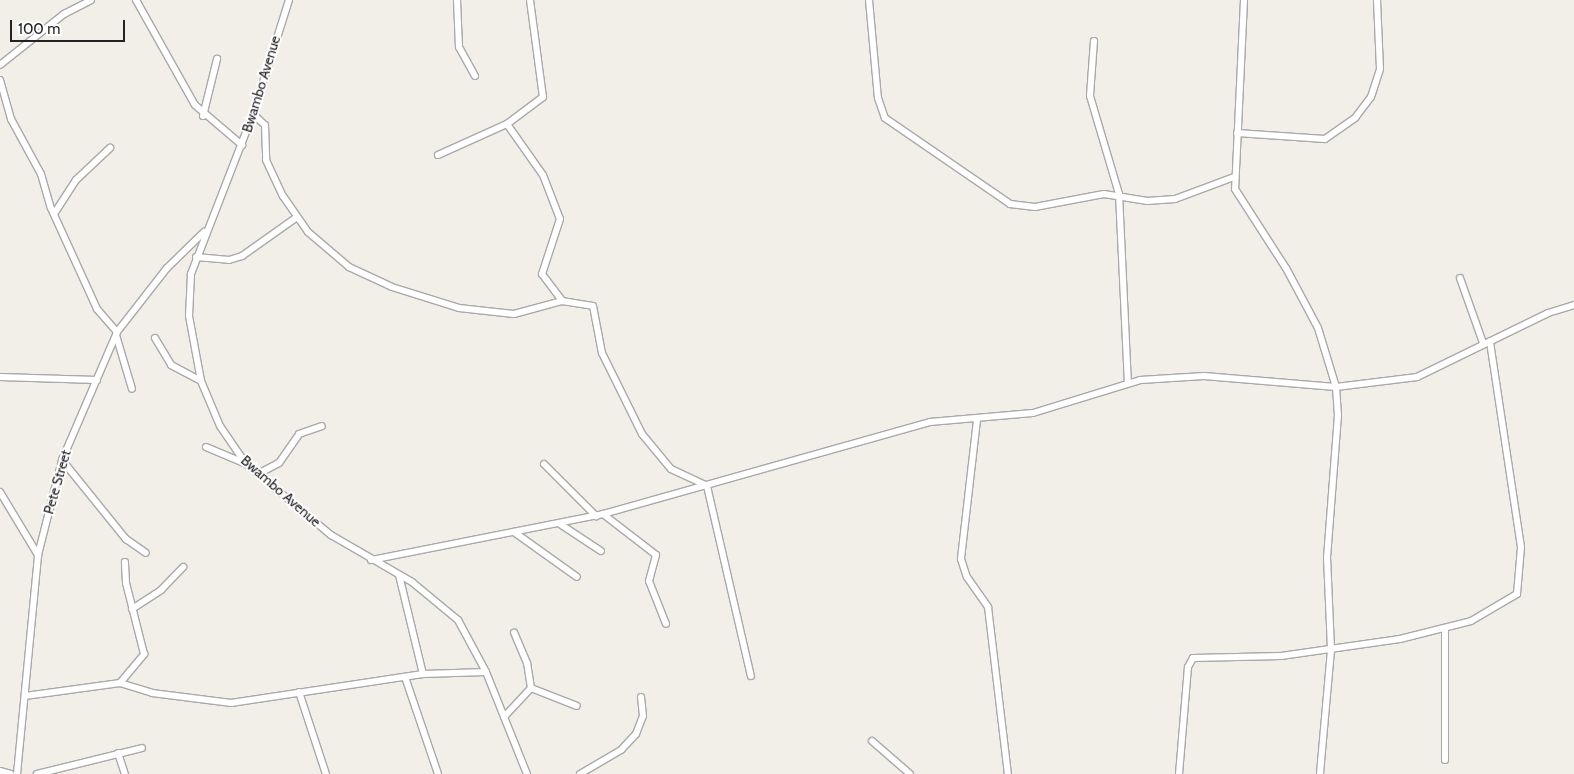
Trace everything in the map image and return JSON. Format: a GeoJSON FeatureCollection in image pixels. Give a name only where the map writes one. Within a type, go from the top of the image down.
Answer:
{"type":"FeatureCollection","features":[{"type":"Feature","properties":{"kind":"street"},"geometry":{"type":"LineString","coordinates":[[0,64],[54,21],[91,0]]}},
{"type":"Feature","properties":{"kind":"street"},"geometry":{"type":"LineString","coordinates":[[136,0],[203,116],[242,145]]}},
{"type":"Feature","properties":{"kind":"street","name":"Bwambo Avenue"},"geometry":{"type":"LineString","coordinates":[[289,0],[242,145],[196,256],[189,306],[201,381],[220,426],[246,464],[331,535],[399,575],[451,612],[486,672],[527,774]]}},
{"type":"Feature","properties":{"kind":"street"},"geometry":{"type":"LineString","coordinates":[[456,0],[459,46],[475,76]]}},
{"type":"Feature","properties":{"kind":"street"},"geometry":{"type":"LineString","coordinates":[[438,155],[507,124],[543,97],[530,0]]}},
{"type":"Feature","properties":{"kind":"street"},"geometry":{"type":"LineString","coordinates":[[870,0],[878,98],[891,123],[1020,207],[1119,194],[1147,201],[1175,199],[1234,177]]}},
{"type":"Feature","properties":{"kind":"street"},"geometry":{"type":"LineString","coordinates":[[1244,0],[1234,177],[1238,195],[1286,268],[1318,328],[1336,387],[1338,415],[1327,557],[1331,650],[1320,774]]}},
{"type":"Feature","properties":{"kind":"street"},"geometry":{"type":"LineString","coordinates":[[1237,133],[1325,139],[1355,118],[1371,97],[1380,69],[1377,0]]}},
{"type":"Feature","properties":{"kind":"street"},"geometry":{"type":"LineString","coordinates":[[1094,41],[1090,96],[1119,194],[1128,383]]}},
{"type":"Feature","properties":{"kind":"street"},"geometry":{"type":"LineString","coordinates":[[203,116],[217,59]]}},
{"type":"Feature","properties":{"kind":"street"},"geometry":{"type":"LineString","coordinates":[[0,80],[11,119],[39,169],[54,214],[97,310],[116,333],[132,389]]}},
{"type":"Feature","properties":{"kind":"street"},"geometry":{"type":"LineString","coordinates":[[253,114],[265,125],[266,160],[298,217],[320,244],[349,267],[438,303],[504,314],[546,308],[562,301],[594,306],[602,353],[642,434],[671,469],[706,486]]}},
{"type":"Feature","properties":{"kind":"street"},"geometry":{"type":"LineString","coordinates":[[507,124],[554,198],[559,229],[542,274],[562,301]]}},
{"type":"Feature","properties":{"kind":"street"},"geometry":{"type":"LineString","coordinates":[[54,214],[76,180],[110,148]]}},
{"type":"Feature","properties":{"kind":"street"},"geometry":{"type":"LineString","coordinates":[[196,256],[229,260],[242,256],[298,217]]}},
{"type":"Feature","properties":{"kind":"street","name":"Pete Street"},"geometry":{"type":"LineString","coordinates":[[17,774],[38,555],[62,460],[116,333],[167,268],[205,231]]}},
{"type":"Feature","properties":{"kind":"street"},"geometry":{"type":"LineString","coordinates":[[1179,774],[1188,667],[1193,658],[1331,650],[1445,630],[1492,613],[1517,594],[1521,581],[1509,457],[1486,342],[1460,278]]}},
{"type":"Feature","properties":{"kind":"street"},"geometry":{"type":"LineString","coordinates":[[372,560],[599,515],[930,422],[976,420],[1032,413],[1128,383],[1204,376],[1336,387],[1416,377],[1486,342],[1574,305]]}},
{"type":"Feature","properties":{"kind":"street"},"geometry":{"type":"LineString","coordinates":[[155,338],[171,365],[201,381]]}},
{"type":"Feature","properties":{"kind":"street"},"geometry":{"type":"LineString","coordinates":[[0,376],[97,380]]}},
{"type":"Feature","properties":{"kind":"street"},"geometry":{"type":"LineString","coordinates":[[976,420],[961,558],[967,577],[988,607],[1008,774]]}},
{"type":"Feature","properties":{"kind":"street"},"geometry":{"type":"LineString","coordinates":[[258,474],[279,464],[299,434],[322,426]]}},
{"type":"Feature","properties":{"kind":"street"},"geometry":{"type":"LineString","coordinates":[[206,447],[246,464]]}},
{"type":"Feature","properties":{"kind":"street"},"geometry":{"type":"LineString","coordinates":[[62,460],[126,539],[146,553]]}},
{"type":"Feature","properties":{"kind":"street"},"geometry":{"type":"LineString","coordinates":[[544,464],[599,515],[656,555],[648,581],[666,624]]}},
{"type":"Feature","properties":{"kind":"street"},"geometry":{"type":"LineString","coordinates":[[706,486],[751,676]]}},
{"type":"Feature","properties":{"kind":"street"},"geometry":{"type":"LineString","coordinates":[[0,492],[38,555]]}},
{"type":"Feature","properties":{"kind":"street"},"geometry":{"type":"LineString","coordinates":[[560,524],[601,552]]}},
{"type":"Feature","properties":{"kind":"street"},"geometry":{"type":"LineString","coordinates":[[514,532],[577,577]]}},
{"type":"Feature","properties":{"kind":"street"},"geometry":{"type":"LineString","coordinates":[[120,683],[144,654],[132,609],[125,562]]}},
{"type":"Feature","properties":{"kind":"street"},"geometry":{"type":"LineString","coordinates":[[132,609],[161,590],[183,568]]}},
{"type":"Feature","properties":{"kind":"street"},"geometry":{"type":"LineString","coordinates":[[399,575],[423,674]]}},
{"type":"Feature","properties":{"kind":"street"},"geometry":{"type":"LineString","coordinates":[[1445,630],[1445,760]]}},
{"type":"Feature","properties":{"kind":"street"},"geometry":{"type":"LineString","coordinates":[[514,633],[527,663],[531,688]]}},
{"type":"Feature","properties":{"kind":"street"},"geometry":{"type":"LineString","coordinates":[[25,696],[120,683],[152,693],[223,703],[423,674],[486,672]]}},
{"type":"Feature","properties":{"kind":"street"},"geometry":{"type":"LineString","coordinates":[[405,677],[438,774]]}},
{"type":"Feature","properties":{"kind":"street"},"geometry":{"type":"LineString","coordinates":[[531,688],[577,706]]}},
{"type":"Feature","properties":{"kind":"street"},"geometry":{"type":"LineString","coordinates":[[504,717],[531,688]]}},
{"type":"Feature","properties":{"kind":"street"},"geometry":{"type":"LineString","coordinates":[[299,692],[326,774]]}},
{"type":"Feature","properties":{"kind":"street"},"geometry":{"type":"LineString","coordinates":[[580,774],[621,750],[636,734],[643,716],[641,697]]}},
{"type":"Feature","properties":{"kind":"street"},"geometry":{"type":"LineString","coordinates":[[872,741],[910,774]]}},
{"type":"Feature","properties":{"kind":"street"},"geometry":{"type":"LineString","coordinates":[[37,774],[142,748]]}},
{"type":"Feature","properties":{"kind":"street"},"geometry":{"type":"LineString","coordinates":[[118,753],[126,774]]}},
{"type":"Feature","properties":{"kind":"street"},"geometry":{"type":"LineString","coordinates":[[0,771],[11,774]]}}]}
